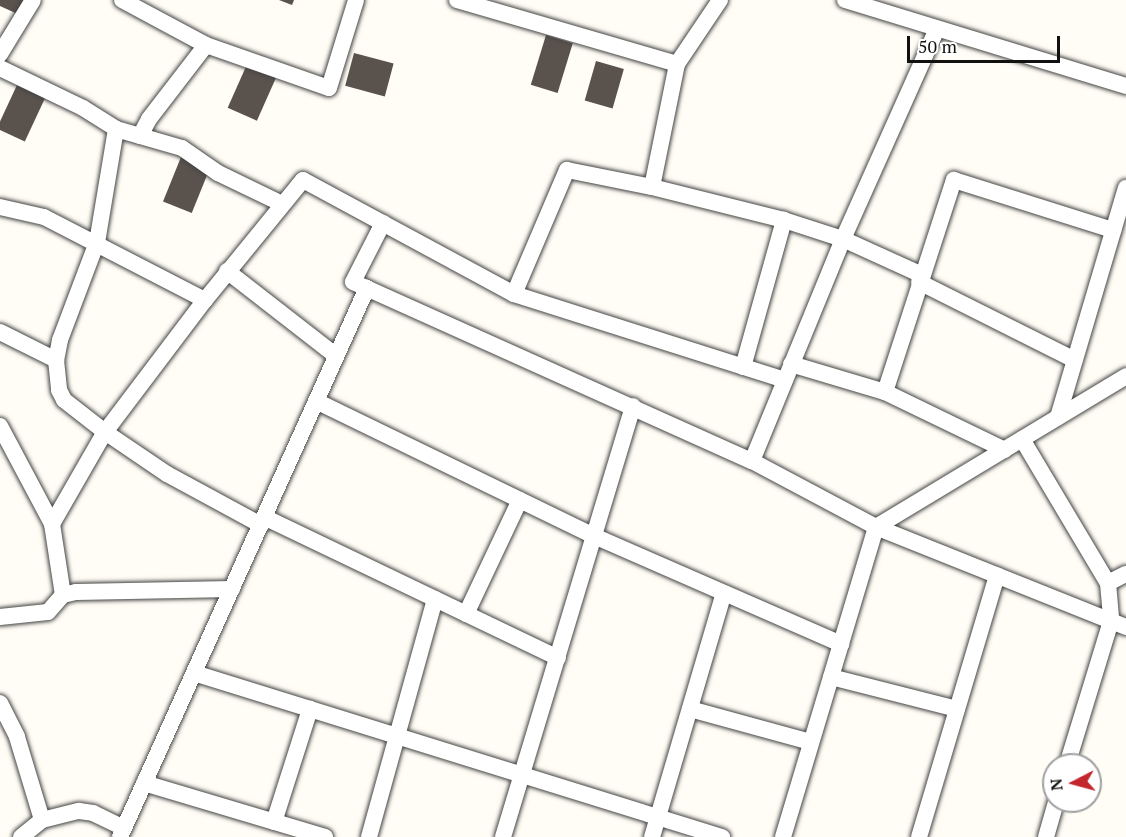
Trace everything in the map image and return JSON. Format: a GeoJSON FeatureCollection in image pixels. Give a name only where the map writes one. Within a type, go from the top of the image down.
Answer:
{"type":"FeatureCollection","features":[{"type":"Feature","properties":{"kind":"street"},"geometry":{"type":"LineString","coordinates":[[0,54],[33,0]]}},
{"type":"Feature","properties":{"kind":"street"},"geometry":{"type":"LineString","coordinates":[[122,0],[206,45],[329,88],[356,0]]}},
{"type":"Feature","properties":{"kind":"street"},"geometry":{"type":"LineString","coordinates":[[457,0],[676,64]]}},
{"type":"Feature","properties":{"kind":"street"},"geometry":{"type":"LineString","coordinates":[[652,187],[676,64],[720,0]]}},
{"type":"Feature","properties":{"kind":"street"},"geometry":{"type":"LineString","coordinates":[[845,0],[936,31],[1126,86]]}},
{"type":"Feature","properties":{"kind":"street"},"geometry":{"type":"LineString","coordinates":[[752,461],[843,239],[936,31]]}},
{"type":"Feature","properties":{"kind":"street"},"geometry":{"type":"LineString","coordinates":[[140,136],[149,119],[206,45]]}},
{"type":"Feature","properties":{"kind":"street"},"geometry":{"type":"LineString","coordinates":[[0,68],[74,103],[116,129],[182,148],[219,173],[282,204]]}},
{"type":"Feature","properties":{"kind":"street"},"geometry":{"type":"LineString","coordinates":[[116,129],[97,242],[56,360],[56,379],[64,400],[105,432],[167,474],[262,521],[435,599],[558,658]]}},
{"type":"Feature","properties":{"kind":"street"},"geometry":{"type":"LineString","coordinates":[[514,294],[567,170],[652,187],[784,220],[843,239],[1075,360]]}},
{"type":"Feature","properties":{"kind":"street"},"geometry":{"type":"LineString","coordinates":[[52,524],[105,432],[227,271],[303,180],[514,294],[785,380]]}},
{"type":"Feature","properties":{"kind":"street"},"geometry":{"type":"LineString","coordinates":[[885,392],[954,180],[1113,230]]}},
{"type":"Feature","properties":{"kind":"street"},"geometry":{"type":"LineString","coordinates":[[1058,417],[1126,188]]}},
{"type":"Feature","properties":{"kind":"street"},"geometry":{"type":"LineString","coordinates":[[0,207],[44,217],[97,242],[205,300]]}},
{"type":"Feature","properties":{"kind":"street"},"geometry":{"type":"LineString","coordinates":[[743,367],[784,220]]}},
{"type":"Feature","properties":{"kind":"street"},"geometry":{"type":"LineString","coordinates":[[383,223],[353,282],[752,461],[876,527],[1118,624]]}},
{"type":"Feature","properties":{"kind":"street"},"geometry":{"type":"LineString","coordinates":[[227,271],[336,356]]}},
{"type":"Feature","properties":{"kind":"street"},"geometry":{"type":"LineString","coordinates":[[21,837],[42,820],[87,811],[122,833],[367,288]]}},
{"type":"Feature","properties":{"kind":"street"},"geometry":{"type":"LineString","coordinates":[[0,332],[56,360]]}},
{"type":"Feature","properties":{"kind":"street"},"geometry":{"type":"LineString","coordinates":[[791,364],[885,392],[1005,450]]}},
{"type":"Feature","properties":{"kind":"street"},"geometry":{"type":"LineString","coordinates":[[783,837],[876,527],[1058,417],[1124,381]]}},
{"type":"Feature","properties":{"kind":"street"},"geometry":{"type":"LineString","coordinates":[[316,401],[594,536],[841,645]]}},
{"type":"Feature","properties":{"kind":"street"},"geometry":{"type":"LineString","coordinates":[[503,837],[633,406]]}},
{"type":"Feature","properties":{"kind":"street"},"geometry":{"type":"LineString","coordinates":[[0,426],[52,524],[63,595]]}},
{"type":"Feature","properties":{"kind":"street"},"geometry":{"type":"LineString","coordinates":[[1022,439],[1108,583],[1118,624],[1071,753]]}},
{"type":"Feature","properties":{"kind":"street"},"geometry":{"type":"LineString","coordinates":[[466,614],[520,500]]}},
{"type":"Feature","properties":{"kind":"street"},"geometry":{"type":"LineString","coordinates":[[1108,583],[1126,574]]}},
{"type":"Feature","properties":{"kind":"street"},"geometry":{"type":"LineString","coordinates":[[919,837],[997,575]]}},
{"type":"Feature","properties":{"kind":"street"},"geometry":{"type":"LineString","coordinates":[[0,617],[48,612],[63,595],[232,589]]}},
{"type":"Feature","properties":{"kind":"street"},"geometry":{"type":"LineString","coordinates":[[652,837],[724,593]]}},
{"type":"Feature","properties":{"kind":"street"},"geometry":{"type":"LineString","coordinates":[[369,837],[399,737],[435,599]]}},
{"type":"Feature","properties":{"kind":"street"},"geometry":{"type":"LineString","coordinates":[[194,673],[722,837]]}},
{"type":"Feature","properties":{"kind":"street"},"geometry":{"type":"LineString","coordinates":[[831,677],[957,710]]}},
{"type":"Feature","properties":{"kind":"street"},"geometry":{"type":"LineString","coordinates":[[0,703],[17,737],[42,820]]}},
{"type":"Feature","properties":{"kind":"street"},"geometry":{"type":"LineString","coordinates":[[274,822],[310,709]]}},
{"type":"Feature","properties":{"kind":"street"},"geometry":{"type":"LineString","coordinates":[[690,709],[811,742]]}},
{"type":"Feature","properties":{"kind":"street"},"geometry":{"type":"LineString","coordinates":[[144,783],[325,837]]}},
{"type":"Feature","properties":{"kind":"street"},"geometry":{"type":"LineString","coordinates":[[1046,837],[1053,813]]}},
{"type":"Feature","properties":{"kind":"building"},"geometry":{"type":"Polygon","coordinates":[[[0,0],[28,0],[22,16],[0,6],[0,0]]]}},
{"type":"Feature","properties":{"kind":"building"},"geometry":{"type":"Polygon","coordinates":[[[279,0],[294,0],[292,5],[279,0]]]}},
{"type":"Feature","properties":{"kind":"building"},"geometry":{"type":"Polygon","coordinates":[[[546,35],[573,43],[558,93],[531,85],[546,35]]]}},
{"type":"Feature","properties":{"kind":"building"},"geometry":{"type":"Polygon","coordinates":[[[354,53],[394,64],[385,96],[345,86],[354,53]]]}},
{"type":"Feature","properties":{"kind":"building"},"geometry":{"type":"Polygon","coordinates":[[[596,61],[624,69],[613,108],[585,100],[596,61]]]}},
{"type":"Feature","properties":{"kind":"building"},"geometry":{"type":"Polygon","coordinates":[[[248,62],[277,75],[257,121],[228,108],[248,62]]]}},
{"type":"Feature","properties":{"kind":"building"},"geometry":{"type":"Polygon","coordinates":[[[17,85],[45,98],[25,142],[0,130],[0,121],[17,85]]]}},
{"type":"Feature","properties":{"kind":"building"},"geometry":{"type":"Polygon","coordinates":[[[181,157],[210,169],[192,213],[163,202],[181,157]]]}}]}
